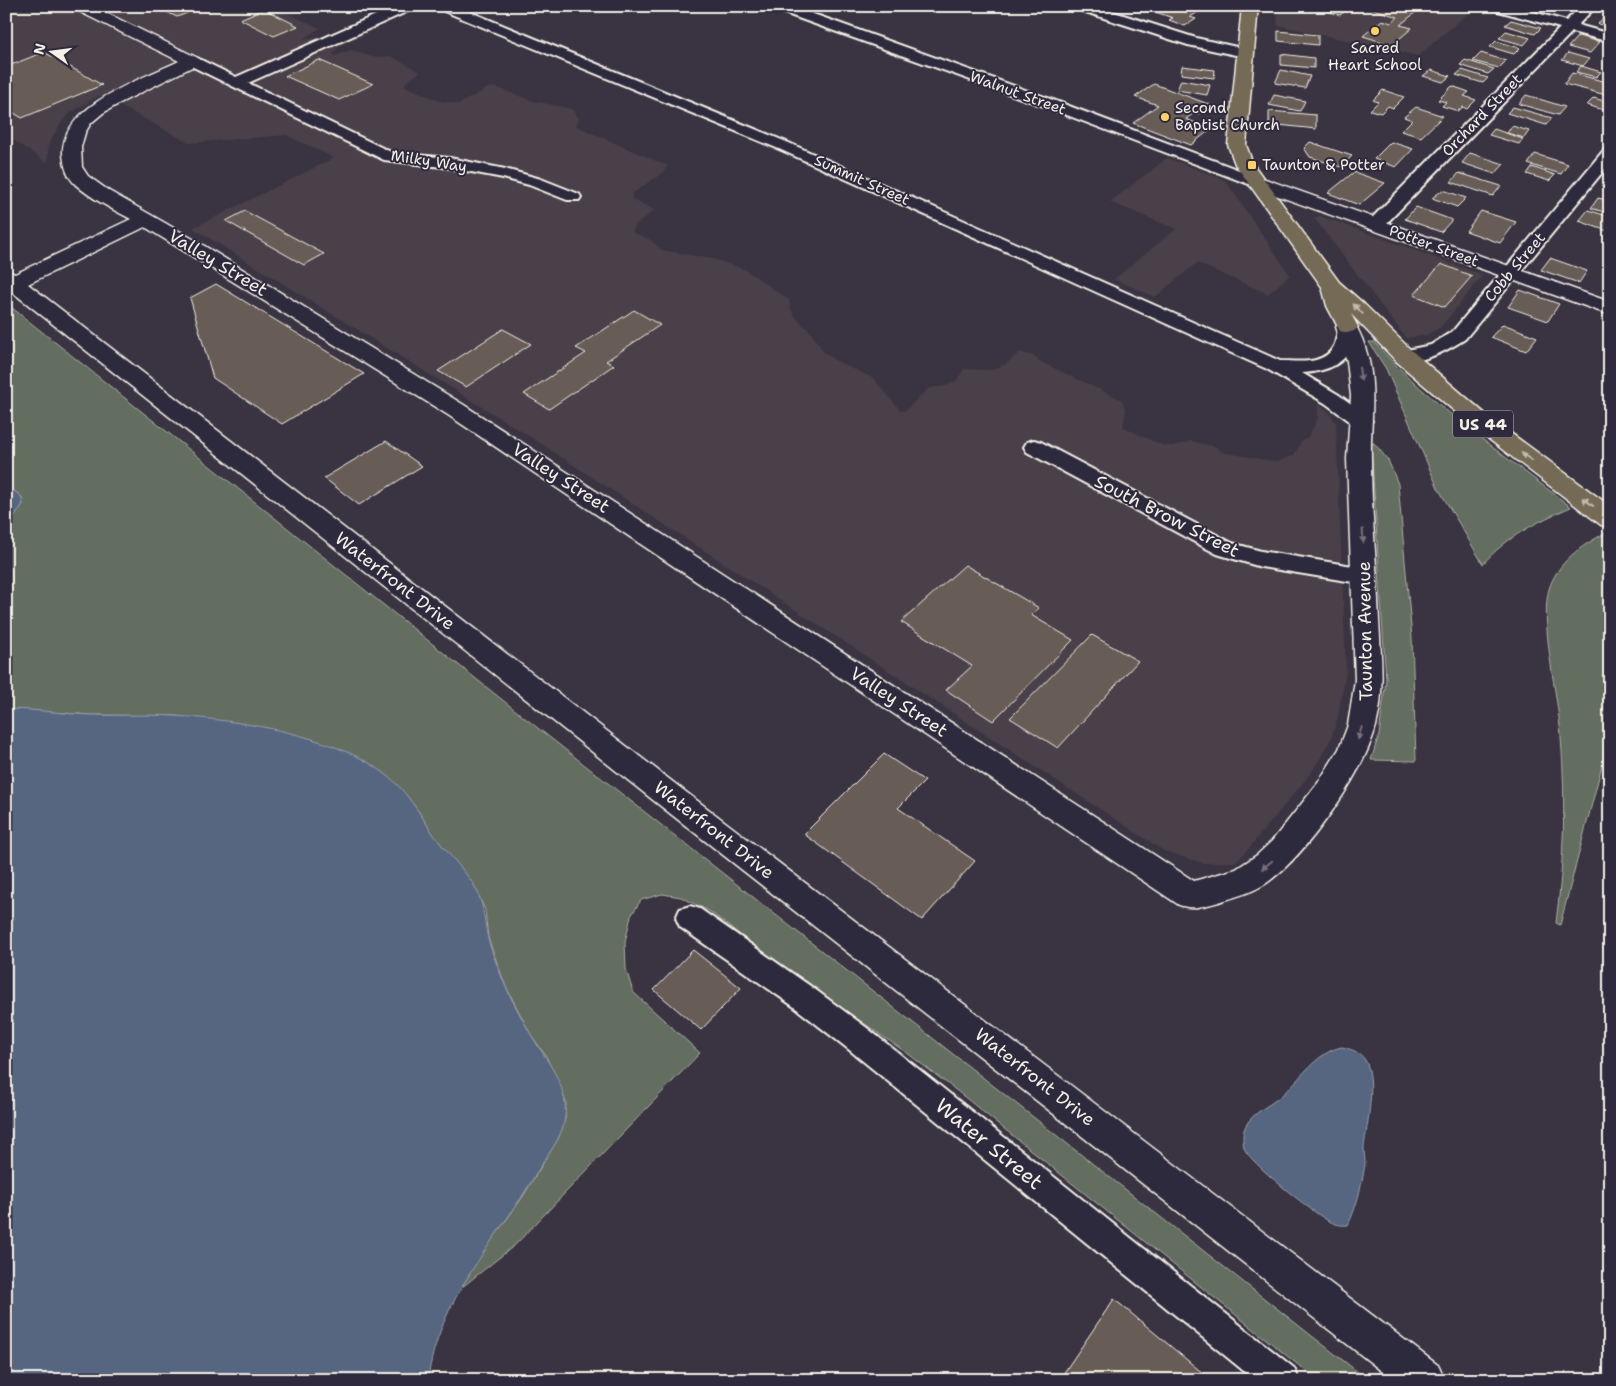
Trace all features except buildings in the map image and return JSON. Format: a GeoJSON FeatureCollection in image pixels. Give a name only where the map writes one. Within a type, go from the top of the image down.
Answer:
{"type":"FeatureCollection","features":[{"type":"Feature","properties":{"kind":"highway","name":"Taunton Avenue"},"geometry":{"type":"LineString","coordinates":[[1250,6],[1237,145],[1240,157],[1332,286],[1358,308],[1404,356]]}},
{"type":"Feature","properties":{"kind":"highway","name":"Taunton Avenue"},"geometry":{"type":"LineString","coordinates":[[1332,286],[1337,306],[1348,327]]}},
{"type":"Feature","properties":{"kind":"highway","name":"US 44"},"geometry":{"type":"LineString","coordinates":[[1404,356],[1458,404],[1610,519]]}},
{"type":"Feature","properties":{"kind":"street"},"geometry":{"type":"LineString","coordinates":[[79,6],[192,61]]}},
{"type":"Feature","properties":{"kind":"street"},"geometry":{"type":"LineString","coordinates":[[237,82],[408,6]]}},
{"type":"Feature","properties":{"kind":"street","name":"Summit Street"},"geometry":{"type":"LineString","coordinates":[[444,6],[811,158],[1274,365],[1332,398],[1362,421]]}},
{"type":"Feature","properties":{"kind":"street","name":"Walnut Street"},"geometry":{"type":"LineString","coordinates":[[778,6],[1048,103],[1257,182]]}},
{"type":"Feature","properties":{"kind":"street"},"geometry":{"type":"LineString","coordinates":[[1081,6],[1193,42],[1246,53]]}},
{"type":"Feature","properties":{"kind":"street"},"geometry":{"type":"LineString","coordinates":[[1496,6],[1610,38]]}},
{"type":"Feature","properties":{"kind":"street","name":"Orchard Street"},"geometry":{"type":"LineString","coordinates":[[1375,225],[1589,6]]}},
{"type":"Feature","properties":{"kind":"street","name":"Milky Way"},"geometry":{"type":"LineString","coordinates":[[192,61],[390,157],[450,163],[505,174],[535,182],[573,198]]}},
{"type":"Feature","properties":{"kind":"street","name":"Valley Street"},"geometry":{"type":"LineString","coordinates":[[192,61],[130,90],[97,109],[84,120],[73,140],[72,161],[75,172],[81,180],[102,195],[456,410],[1190,895]]}},
{"type":"Feature","properties":{"kind":"street","name":"Cobb Street"},"geometry":{"type":"LineString","coordinates":[[1404,356],[1437,349],[1452,341],[1610,153]]}},
{"type":"Feature","properties":{"kind":"street","name":"Potter Street"},"geometry":{"type":"LineString","coordinates":[[1257,182],[1610,309]]}},
{"type":"Feature","properties":{"kind":"street"},"geometry":{"type":"LineString","coordinates":[[10,280],[145,220]]}},
{"type":"Feature","properties":{"kind":"street","name":"Waterfront Drive"},"geometry":{"type":"LineString","coordinates":[[10,280],[668,795],[1425,1380]]}},
{"type":"Feature","properties":{"kind":"street","name":"Summit Street"},"geometry":{"type":"LineString","coordinates":[[1274,365],[1296,368],[1318,366],[1327,362],[1344,347],[1348,335],[1348,327]]}},
{"type":"Feature","properties":{"kind":"street","name":"Taunton Avenue"},"geometry":{"type":"LineString","coordinates":[[1190,895],[1224,887],[1255,874],[1278,856],[1341,774],[1358,739],[1367,702],[1369,656],[1359,459],[1362,421],[1360,372],[1348,327]]}},
{"type":"Feature","properties":{"kind":"street","name":"South Brow Street"},"geometry":{"type":"LineString","coordinates":[[1034,447],[1226,549],[1261,559],[1365,576]]}},
{"type":"Feature","properties":{"kind":"street","name":"Water Street"},"geometry":{"type":"LineString","coordinates":[[690,918],[858,1038],[1282,1380]]}},
{"type":"Feature","properties":{"kind":"shaded area"},"geometry":{"type":"Polygon","coordinates":[[[6,6],[271,6],[320,28],[305,39],[319,38],[357,24],[355,33],[364,35],[339,46],[333,54],[335,56],[351,50],[373,57],[390,56],[397,59],[420,72],[405,83],[405,86],[440,101],[459,104],[488,88],[495,87],[533,101],[572,109],[579,118],[576,126],[668,166],[661,174],[633,193],[632,199],[654,210],[635,226],[632,232],[649,239],[662,250],[717,260],[746,270],[789,300],[791,310],[797,319],[810,331],[823,351],[834,360],[873,378],[901,411],[906,410],[929,388],[946,386],[956,381],[964,369],[991,370],[1006,364],[1020,352],[1034,356],[1041,362],[1122,400],[1126,410],[1123,427],[1164,446],[1173,446],[1191,441],[1216,447],[1222,452],[1277,462],[1294,455],[1301,442],[1308,437],[1318,418],[1318,403],[1330,413],[1336,423],[1346,671],[1338,717],[1331,739],[1307,778],[1244,854],[1235,862],[1203,863],[1164,851],[529,436],[193,228],[334,158],[286,135],[189,143],[100,95],[70,113],[62,122],[49,143],[47,163],[6,135],[6,6]]]}},
{"type":"Feature","properties":{"kind":"shaded area","name":"Sacred Heart School"},"geometry":{"type":"Polygon","coordinates":[[[1283,6],[1475,7],[1418,56],[1277,25],[1278,10],[1283,6]]]}},
{"type":"Feature","properties":{"kind":"shaded area"},"geometry":{"type":"Polygon","coordinates":[[[1167,158],[1225,180],[1290,275],[1268,294],[1197,263],[1155,297],[1114,279],[1176,229],[1110,202],[1167,158]]]}},
{"type":"Feature","properties":{"kind":"shaded area"},"geometry":{"type":"Polygon","coordinates":[[[1320,216],[1483,275],[1441,327],[1427,335],[1406,338],[1314,218],[1320,216]]]}},
{"type":"Feature","properties":{"kind":"green space"},"geometry":{"type":"Polygon","coordinates":[[[6,303],[525,718],[1368,1380],[1317,1380],[907,1053],[781,966],[709,911],[681,897],[662,894],[641,900],[631,916],[625,942],[626,969],[633,992],[700,1053],[515,1245],[461,1288],[479,1258],[522,1198],[559,1137],[565,1119],[566,1102],[546,1056],[531,1035],[506,987],[488,938],[485,910],[473,883],[434,836],[419,812],[400,788],[383,772],[337,748],[304,737],[268,729],[175,716],[92,715],[6,709],[6,516],[16,515],[23,504],[21,496],[6,485],[6,303]]]}},
{"type":"Feature","properties":{"kind":"green space"},"geometry":{"type":"Polygon","coordinates":[[[1369,342],[1374,342],[1419,387],[1494,449],[1571,507],[1512,538],[1483,564],[1438,488],[1386,369],[1369,342]]]}},
{"type":"Feature","properties":{"kind":"green space"},"geometry":{"type":"Polygon","coordinates":[[[1374,443],[1388,460],[1398,484],[1412,638],[1416,761],[1371,760],[1379,735],[1386,680],[1371,444],[1374,443]]]}},
{"type":"Feature","properties":{"kind":"green space"},"geometry":{"type":"Polygon","coordinates":[[[1610,531],[1610,735],[1560,925],[1556,923],[1561,877],[1563,761],[1550,660],[1546,618],[1547,600],[1554,576],[1567,560],[1591,541],[1610,531]]]}},
{"type":"Feature","properties":{"kind":"water"},"geometry":{"type":"Polygon","coordinates":[[[6,485],[21,496],[23,504],[16,515],[6,516],[6,485]]]}},
{"type":"Feature","properties":{"kind":"water"},"geometry":{"type":"Polygon","coordinates":[[[6,709],[93,715],[165,715],[227,721],[283,731],[337,748],[362,759],[391,778],[411,801],[439,841],[472,882],[479,896],[490,945],[505,985],[530,1033],[560,1083],[565,1105],[565,1117],[564,1125],[554,1147],[471,1272],[456,1298],[443,1324],[434,1351],[428,1380],[6,1380],[6,709]]]}},
{"type":"Feature","properties":{"kind":"water"},"geometry":{"type":"Polygon","coordinates":[[[1342,1047],[1355,1051],[1365,1060],[1369,1068],[1371,1090],[1364,1147],[1365,1165],[1363,1177],[1348,1225],[1337,1224],[1327,1220],[1281,1186],[1248,1155],[1244,1148],[1243,1139],[1244,1129],[1252,1117],[1288,1090],[1316,1060],[1342,1047]]]}},
{"type":"Feature","properties":{"kind":"place","name":"Sacred Heart School"},"geometry":{"type":"Point","coordinates":[1375,31]}},
{"type":"Feature","properties":{"kind":"place","name":"Second Baptist Church"},"geometry":{"type":"Point","coordinates":[1165,117]}},
{"type":"Feature","properties":{"kind":"place","name":"Taunton & Potter"},"geometry":{"type":"Point","coordinates":[1252,165]}}]}
